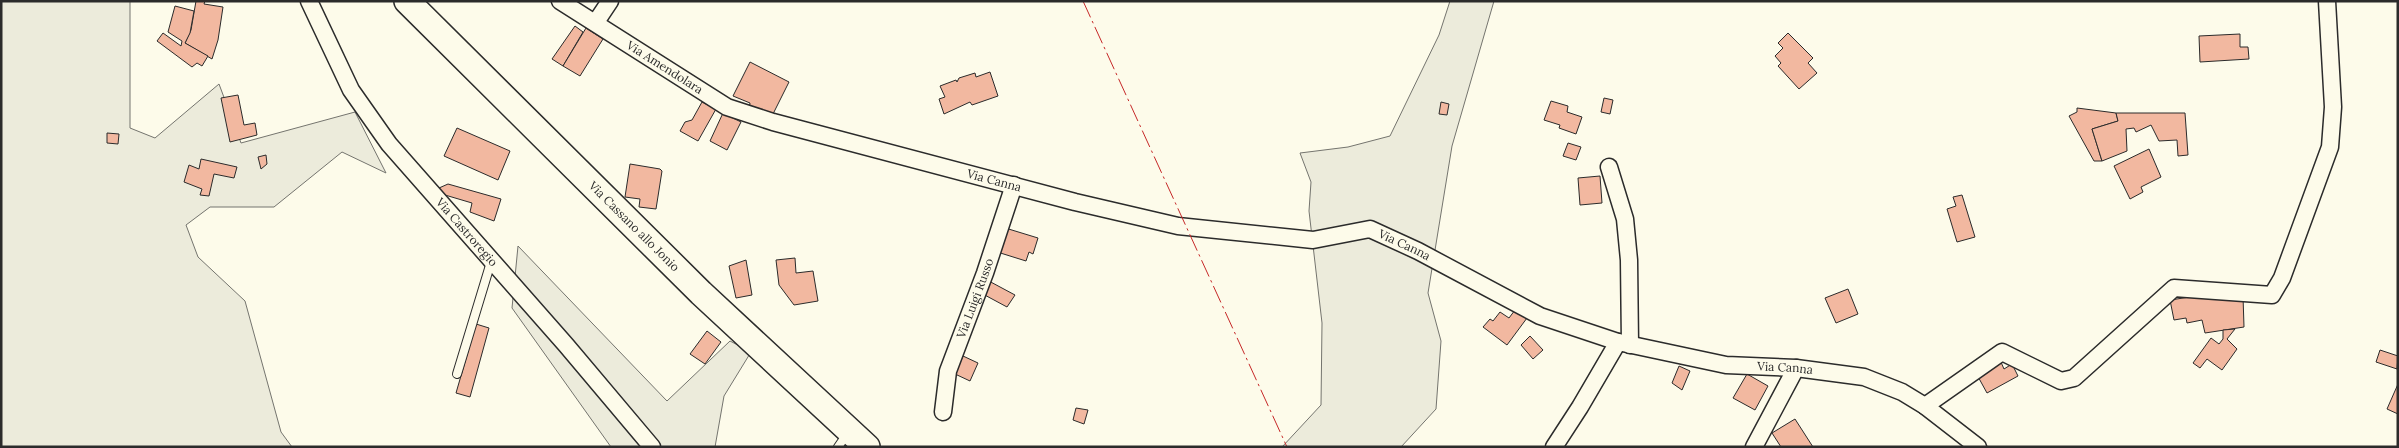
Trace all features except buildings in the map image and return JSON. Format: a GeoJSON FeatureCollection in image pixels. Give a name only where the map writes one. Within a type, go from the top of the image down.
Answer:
{"type":"FeatureCollection","features":[{"type":"Feature","properties":{"kind":"main road","name":"Via Cassano allo Jonio"},"geometry":{"type":"LineString","coordinates":[[407,1],[852,441]]}},
{"type":"Feature","properties":{"kind":"street","name":"Via Castroregio"},"geometry":{"type":"LineString","coordinates":[[309,1],[351,90],[389,144],[566,345],[652,447]]}},
{"type":"Feature","properties":{"kind":"street","name":"Via Amendolara"},"geometry":{"type":"LineString","coordinates":[[560,1],[596,22],[726,107],[773,122]]}},
{"type":"Feature","properties":{"kind":"street"},"geometry":{"type":"LineString","coordinates":[[596,22],[610,1]]}},
{"type":"Feature","properties":{"kind":"street"},"geometry":{"type":"LineString","coordinates":[[1925,406],[2002,352],[2061,381],[2074,378],[2174,288],[2272,295],[2282,278],[2330,147],[2333,107],[2327,1]]}},
{"type":"Feature","properties":{"kind":"street","name":"Via Canna"},"geometry":{"type":"LineString","coordinates":[[773,122],[1075,202],[1178,226],[1313,240],[1370,229],[1418,251],[1540,316],[1624,344],[1726,365],[1796,368],[1864,377],[1902,392],[1925,406],[1978,447]]}},
{"type":"Feature","properties":{"kind":"street"},"geometry":{"type":"LineString","coordinates":[[1554,447],[1624,344],[1629,260],[1625,219],[1608,167]]}},
{"type":"Feature","properties":{"kind":"street","name":"Via Luigi Russo"},"geometry":{"type":"LineString","coordinates":[[943,412],[948,370],[985,273],[1014,185]]}},
{"type":"Feature","properties":{"kind":"street"},"geometry":{"type":"LineString","coordinates":[[1754,447],[1796,368]]}},
{"type":"Feature","properties":{"kind":"lane"},"geometry":{"type":"LineString","coordinates":[[457,374],[491,262]]}},
{"type":"Feature","properties":{"kind":"shaded area"},"geometry":{"type":"Polygon","coordinates":[[[1,1],[130,1],[130,128],[155,138],[219,84],[241,143],[355,112],[386,173],[342,152],[274,207],[210,207],[186,225],[198,257],[245,301],[281,432],[292,447],[1,447],[1,1]]]}},
{"type":"Feature","properties":{"kind":"shaded area"},"geometry":{"type":"Polygon","coordinates":[[[1450,1],[1494,1],[1452,146],[1428,293],[1441,341],[1436,409],[1401,447],[1282,447],[1321,405],[1322,323],[1309,211],[1311,182],[1300,153],[1348,147],[1390,136],[1439,35],[1450,1]]]}},
{"type":"Feature","properties":{"kind":"shaded area"},"geometry":{"type":"Polygon","coordinates":[[[518,246],[667,401],[730,341],[751,352],[724,396],[715,447],[611,447],[512,308],[518,246]]]}},
{"type":"Feature","properties":{"kind":"power"},"geometry":{"type":"LineString","coordinates":[[1083,1],[1287,447]]}}]}
